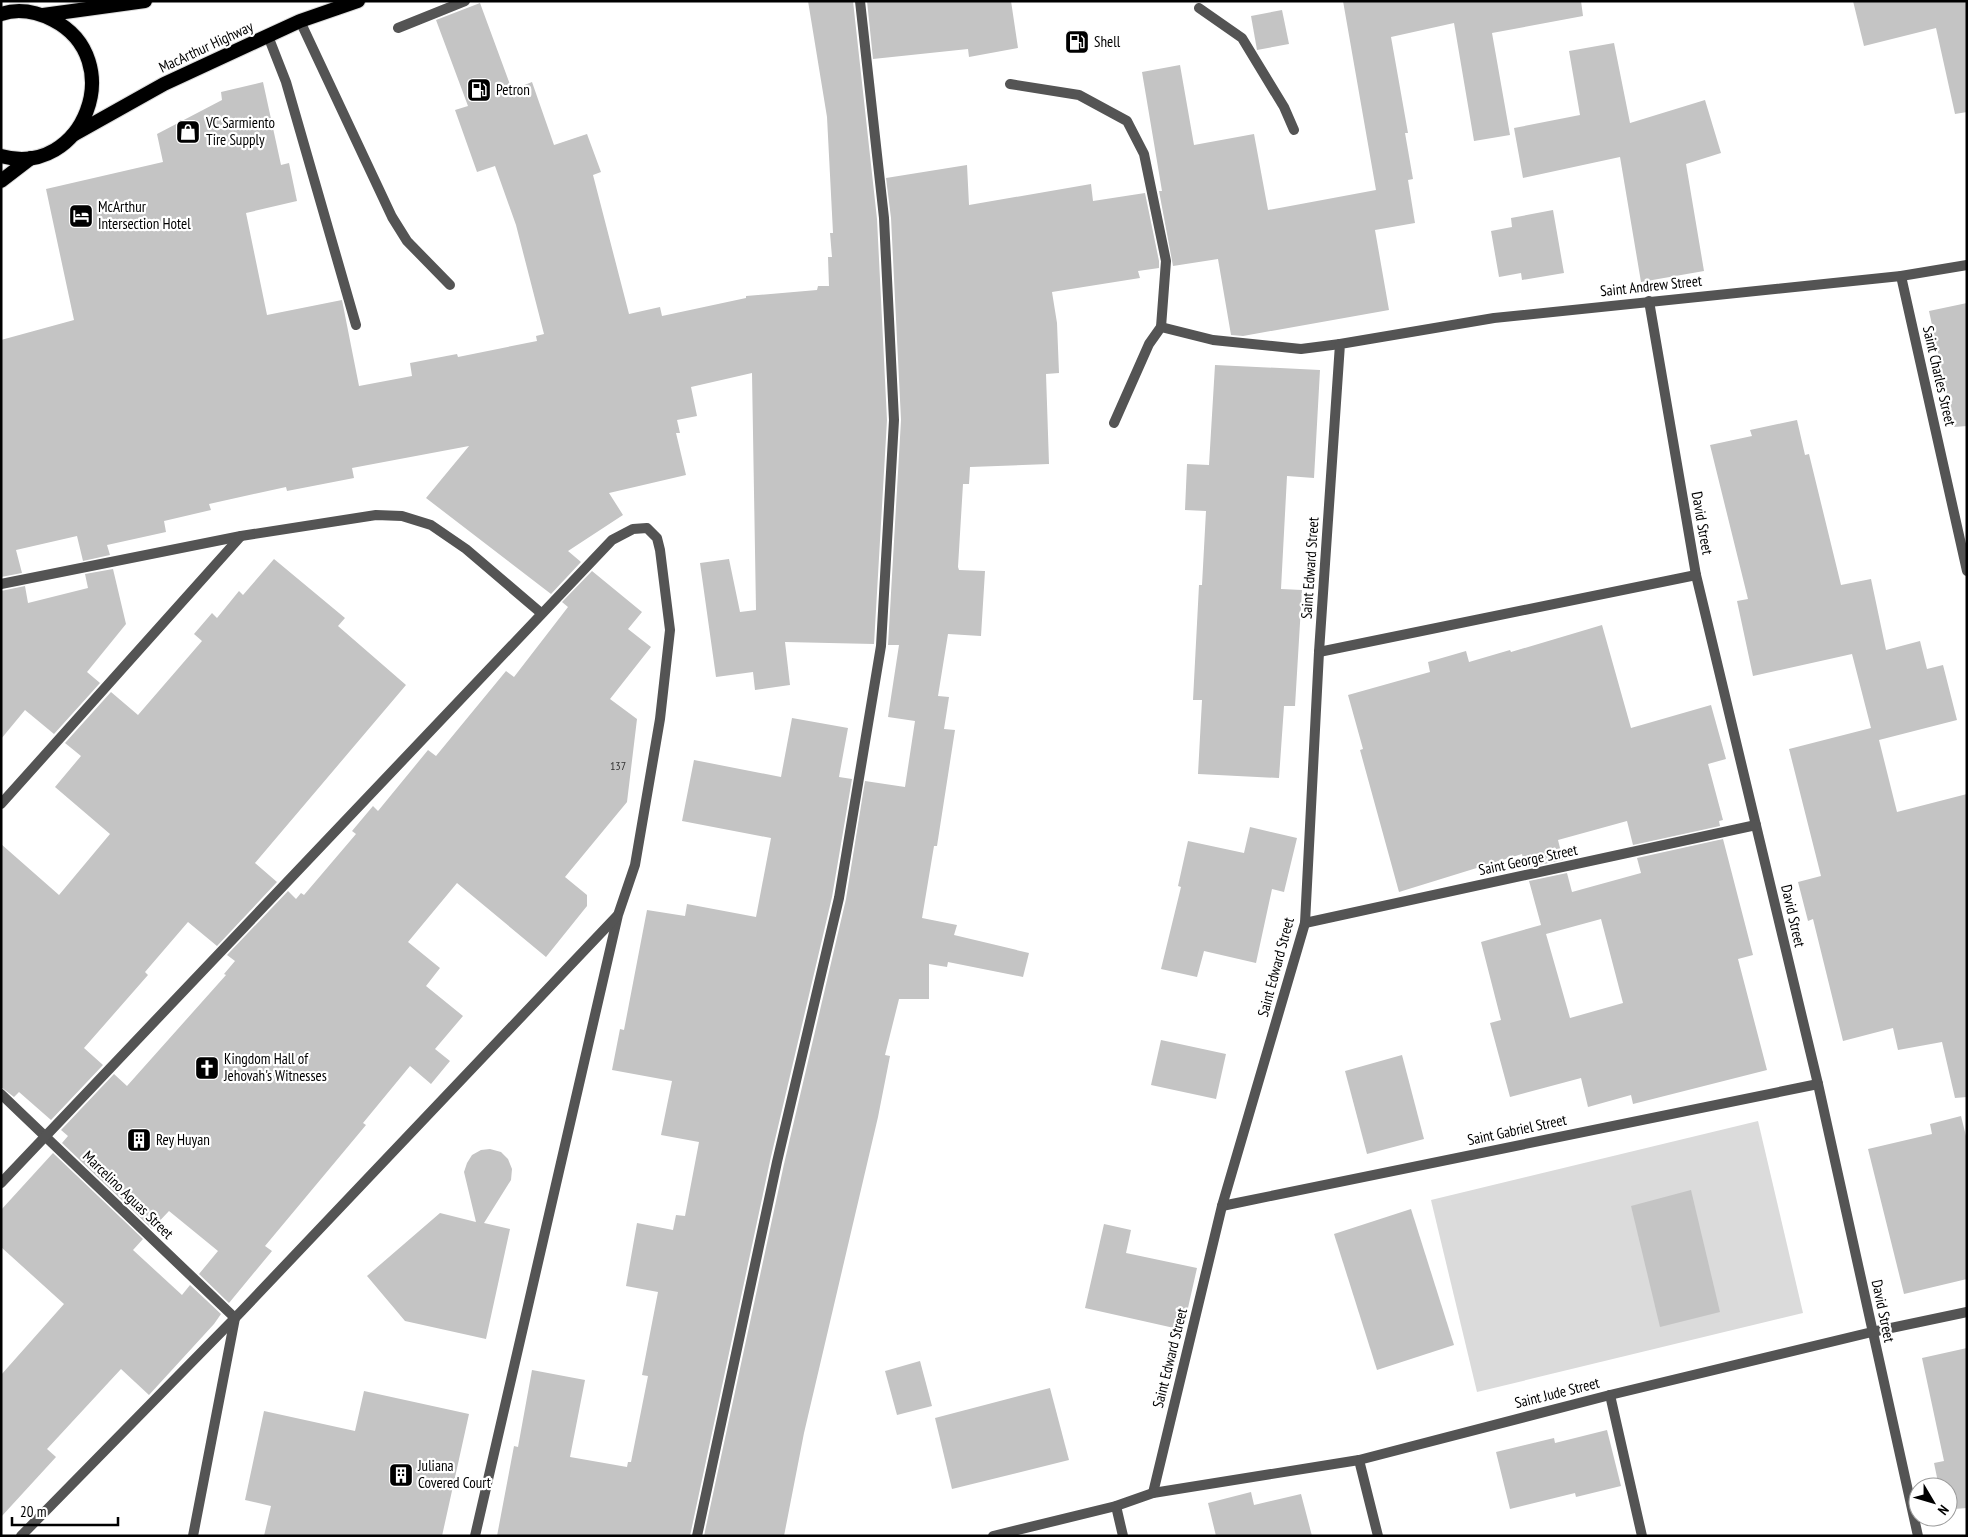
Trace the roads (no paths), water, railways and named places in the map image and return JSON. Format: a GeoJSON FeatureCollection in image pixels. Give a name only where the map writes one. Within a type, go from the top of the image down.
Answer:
{"type":"FeatureCollection","features":[{"type":"Feature","properties":{"kind":"highway","name":"MacArthur Highway"},"geometry":{"type":"LineString","coordinates":[[43,15],[144,1]]}},
{"type":"Feature","properties":{"kind":"highway","name":"MacArthur Highway"},"geometry":{"type":"LineString","coordinates":[[1,181],[31,158],[56,148],[73,135],[164,84],[300,21],[358,1]]}},
{"type":"Feature","properties":{"kind":"highway","name":"MacArthur Highway"},"geometry":{"type":"LineString","coordinates":[[1,14],[24,11],[43,15],[65,26],[81,44],[91,66],[93,91],[87,115],[73,135]]}},
{"type":"Feature","properties":{"kind":"highway","name":"MacArthur Highway"},"geometry":{"type":"LineString","coordinates":[[1,156],[31,158]]}},
{"type":"Feature","properties":{"kind":"street"},"geometry":{"type":"LineString","coordinates":[[398,28],[465,1]]}},
{"type":"Feature","properties":{"kind":"street"},"geometry":{"type":"LineString","coordinates":[[697,1536],[777,1162],[839,898],[881,646],[894,420],[884,218],[860,1]]}},
{"type":"Feature","properties":{"kind":"street"},"geometry":{"type":"LineString","coordinates":[[1199,8],[1242,38],[1284,107],[1294,130]]}},
{"type":"Feature","properties":{"kind":"street"},"geometry":{"type":"LineString","coordinates":[[300,21],[392,217],[407,241],[450,285]]}},
{"type":"Feature","properties":{"kind":"street"},"geometry":{"type":"LineString","coordinates":[[268,36],[286,82],[356,325]]}},
{"type":"Feature","properties":{"kind":"street"},"geometry":{"type":"LineString","coordinates":[[1010,84],[1079,95],[1127,121],[1144,154],[1166,261],[1161,327],[1148,344],[1114,423]]}},
{"type":"Feature","properties":{"kind":"street","name":"Saint Andrew Street"},"geometry":{"type":"LineString","coordinates":[[1161,327],[1213,340],[1302,350],[1494,318],[1901,276],[1967,265]]}},
{"type":"Feature","properties":{"kind":"street","name":"Saint Charles Street"},"geometry":{"type":"LineString","coordinates":[[1901,276],[1967,571]]}},
{"type":"Feature","properties":{"kind":"street","name":"David Street"},"geometry":{"type":"LineString","coordinates":[[1650,301],[1696,575],[1818,1084],[1918,1536]]}},
{"type":"Feature","properties":{"kind":"street","name":"Saint Edward Street"},"geometry":{"type":"LineString","coordinates":[[1152,1493],[1222,1206],[1305,923],[1319,652],[1340,344]]}},
{"type":"Feature","properties":{"kind":"street"},"geometry":{"type":"LineString","coordinates":[[1,584],[241,536],[376,515],[402,516],[431,525],[466,549],[541,613]]}},
{"type":"Feature","properties":{"kind":"street"},"geometry":{"type":"LineString","coordinates":[[1,1183],[612,540],[633,529],[647,528],[657,538],[670,630],[660,719],[635,864],[618,915],[474,1536]]}},
{"type":"Feature","properties":{"kind":"street"},"geometry":{"type":"LineString","coordinates":[[1,804],[241,536]]}},
{"type":"Feature","properties":{"kind":"street"},"geometry":{"type":"LineString","coordinates":[[1319,652],[1696,575]]}},
{"type":"Feature","properties":{"kind":"street","name":"Saint George Street"},"geometry":{"type":"LineString","coordinates":[[1305,923],[1756,825]]}},
{"type":"Feature","properties":{"kind":"street"},"geometry":{"type":"LineString","coordinates":[[21,1536],[235,1318],[618,915]]}},
{"type":"Feature","properties":{"kind":"street","name":"Saint Gabriel Street"},"geometry":{"type":"LineString","coordinates":[[1222,1206],[1818,1084]]}},
{"type":"Feature","properties":{"kind":"street","name":"Marcelino Aguas Street"},"geometry":{"type":"LineString","coordinates":[[1,1094],[235,1318]]}},
{"type":"Feature","properties":{"kind":"street","name":"Saint Jude Street"},"geometry":{"type":"LineString","coordinates":[[993,1536],[1116,1506],[1152,1493],[1359,1460],[1610,1395],[1872,1332],[1967,1312]]}},
{"type":"Feature","properties":{"kind":"street"},"geometry":{"type":"LineString","coordinates":[[193,1536],[235,1318]]}},
{"type":"Feature","properties":{"kind":"street"},"geometry":{"type":"LineString","coordinates":[[1610,1395],[1642,1536]]}},
{"type":"Feature","properties":{"kind":"street"},"geometry":{"type":"LineString","coordinates":[[1359,1460],[1378,1536]]}},
{"type":"Feature","properties":{"kind":"street"},"geometry":{"type":"LineString","coordinates":[[1116,1506],[1122,1536]]}},
{"type":"Feature","properties":{"kind":"place","name":"Shell"},"geometry":{"type":"Point","coordinates":[1077,42]}},
{"type":"Feature","properties":{"kind":"place","name":"Petron"},"geometry":{"type":"Point","coordinates":[479,90]}},
{"type":"Feature","properties":{"kind":"place","name":"VC Sarmiento Tire Supply"},"geometry":{"type":"Point","coordinates":[188,132]}},
{"type":"Feature","properties":{"kind":"place","name":"McArthur Intersection Hotel"},"geometry":{"type":"Point","coordinates":[81,216]}},
{"type":"Feature","properties":{"kind":"place","name":"Kingdom Hall of Jehovah's Witnesses"},"geometry":{"type":"Point","coordinates":[207,1068]}},
{"type":"Feature","properties":{"kind":"place","name":"Rey Huyan"},"geometry":{"type":"Point","coordinates":[139,1140]}},
{"type":"Feature","properties":{"kind":"place","name":"Juliana Covered Court"},"geometry":{"type":"Point","coordinates":[401,1475]}}]}
